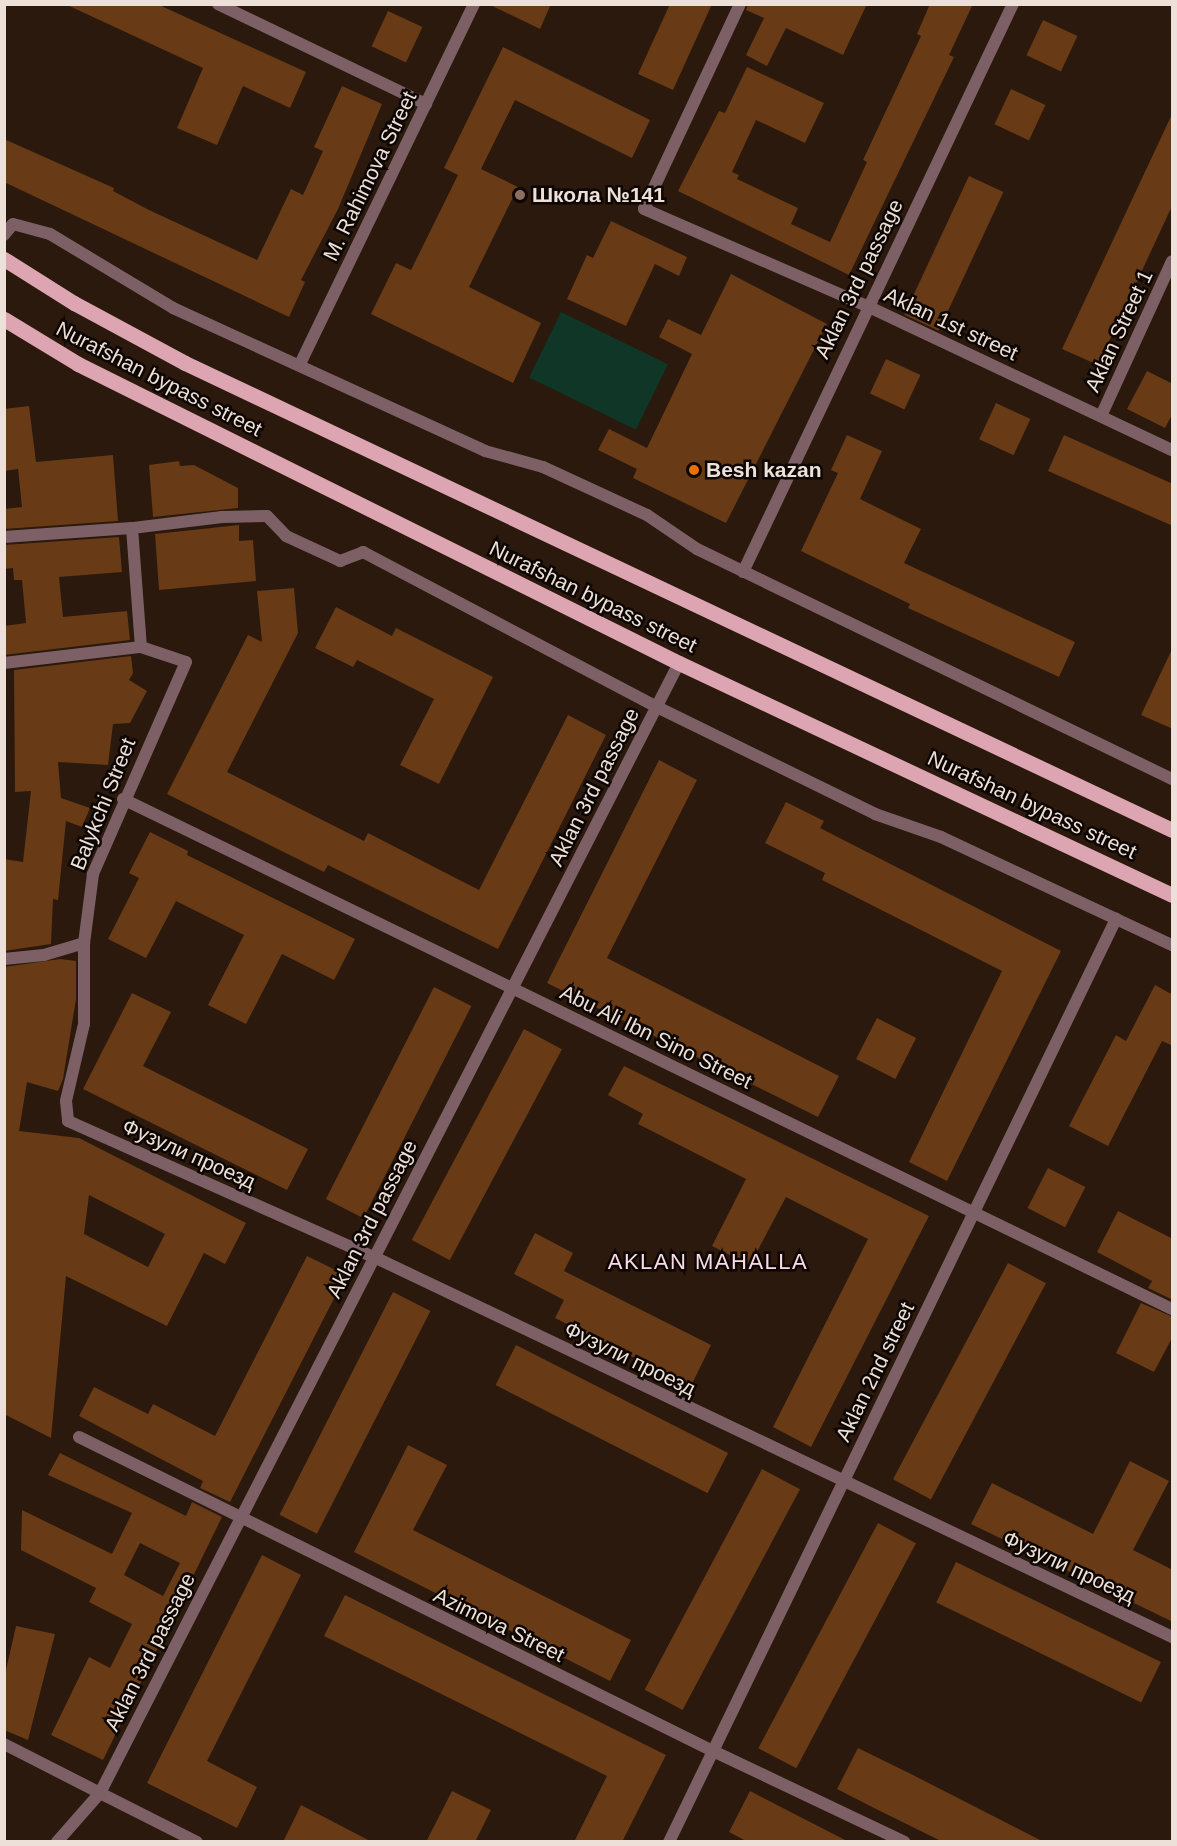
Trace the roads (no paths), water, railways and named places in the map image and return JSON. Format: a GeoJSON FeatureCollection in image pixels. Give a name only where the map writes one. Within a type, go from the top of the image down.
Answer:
{"type":"FeatureCollection","features":[{"type":"Feature","properties":{"kind":"main road","name":"Nurafshan bypass street"},"geometry":{"type":"LineString","coordinates":[[4,259],[185,363],[1173,830]]}},
{"type":"Feature","properties":{"kind":"main road","name":"Nurafshan bypass street"},"geometry":{"type":"LineString","coordinates":[[4,319],[78,364],[679,663],[1173,895]]}},
{"type":"Feature","properties":{"kind":"street"},"geometry":{"type":"LineString","coordinates":[[218,4],[426,104]]}},
{"type":"Feature","properties":{"kind":"street","name":"M. Rahimova Street"},"geometry":{"type":"LineString","coordinates":[[300,364],[474,4]]}},
{"type":"Feature","properties":{"kind":"street","name":"Aklan 1st street"},"geometry":{"type":"LineString","coordinates":[[740,4],[644,209],[867,306],[1173,450]]}},
{"type":"Feature","properties":{"kind":"street","name":"Аklаn 3rd passage"},"geometry":{"type":"LineString","coordinates":[[743,572],[867,306],[1013,4]]}},
{"type":"Feature","properties":{"kind":"street"},"geometry":{"type":"LineString","coordinates":[[4,235],[13,224],[50,234],[173,308],[300,364],[485,451],[543,467],[647,515],[697,549],[1173,779]]}},
{"type":"Feature","properties":{"kind":"street","name":"Аklаn Street 1"},"geometry":{"type":"LineString","coordinates":[[1101,416],[1173,261]]}},
{"type":"Feature","properties":{"kind":"street"},"geometry":{"type":"LineString","coordinates":[[4,537],[132,528],[222,517],[267,516],[286,536],[340,561],[363,552],[657,707],[874,814],[941,837],[1173,945]]}},
{"type":"Feature","properties":{"kind":"street"},"geometry":{"type":"LineString","coordinates":[[132,528],[141,647]]}},
{"type":"Feature","properties":{"kind":"street","name":"Balykchi Street"},"geometry":{"type":"LineString","coordinates":[[4,663],[141,647],[186,662],[123,799],[93,874],[84,943],[84,1024],[66,1101],[68,1121]]}},
{"type":"Feature","properties":{"kind":"street","name":"Аklаn 3rd passage"},"geometry":{"type":"LineString","coordinates":[[57,1842],[100,1793],[679,663]]}},
{"type":"Feature","properties":{"kind":"street","name":"Abu Ali Ibn Sino Street"},"geometry":{"type":"LineString","coordinates":[[123,799],[1173,1309]]}},
{"type":"Feature","properties":{"kind":"street","name":"Аklаn 2nd street"},"geometry":{"type":"LineString","coordinates":[[669,1842],[1116,919]]}},
{"type":"Feature","properties":{"kind":"street"},"geometry":{"type":"LineString","coordinates":[[4,959],[44,955],[84,943]]}},
{"type":"Feature","properties":{"kind":"street","name":"Фузули проезд"},"geometry":{"type":"LineString","coordinates":[[68,1121],[374,1257],[1173,1637]]}},
{"type":"Feature","properties":{"kind":"street","name":"Azimova Street"},"geometry":{"type":"LineString","coordinates":[[79,1437],[713,1751],[905,1842]]}},
{"type":"Feature","properties":{"kind":"street"},"geometry":{"type":"LineString","coordinates":[[4,1744],[196,1842]]}},
{"type":"Feature","properties":{"kind":"place","name":"Школа №141"},"geometry":{"type":"Point","coordinates":[520,195]}},
{"type":"Feature","properties":{"kind":"place","name":"Besh kazan"},"geometry":{"type":"Point","coordinates":[694,470]}},
{"type":"Feature","properties":{"kind":"district","name":"AKLAN MAHALLA"},"geometry":{"type":"Point","coordinates":[708,1262]}}]}
